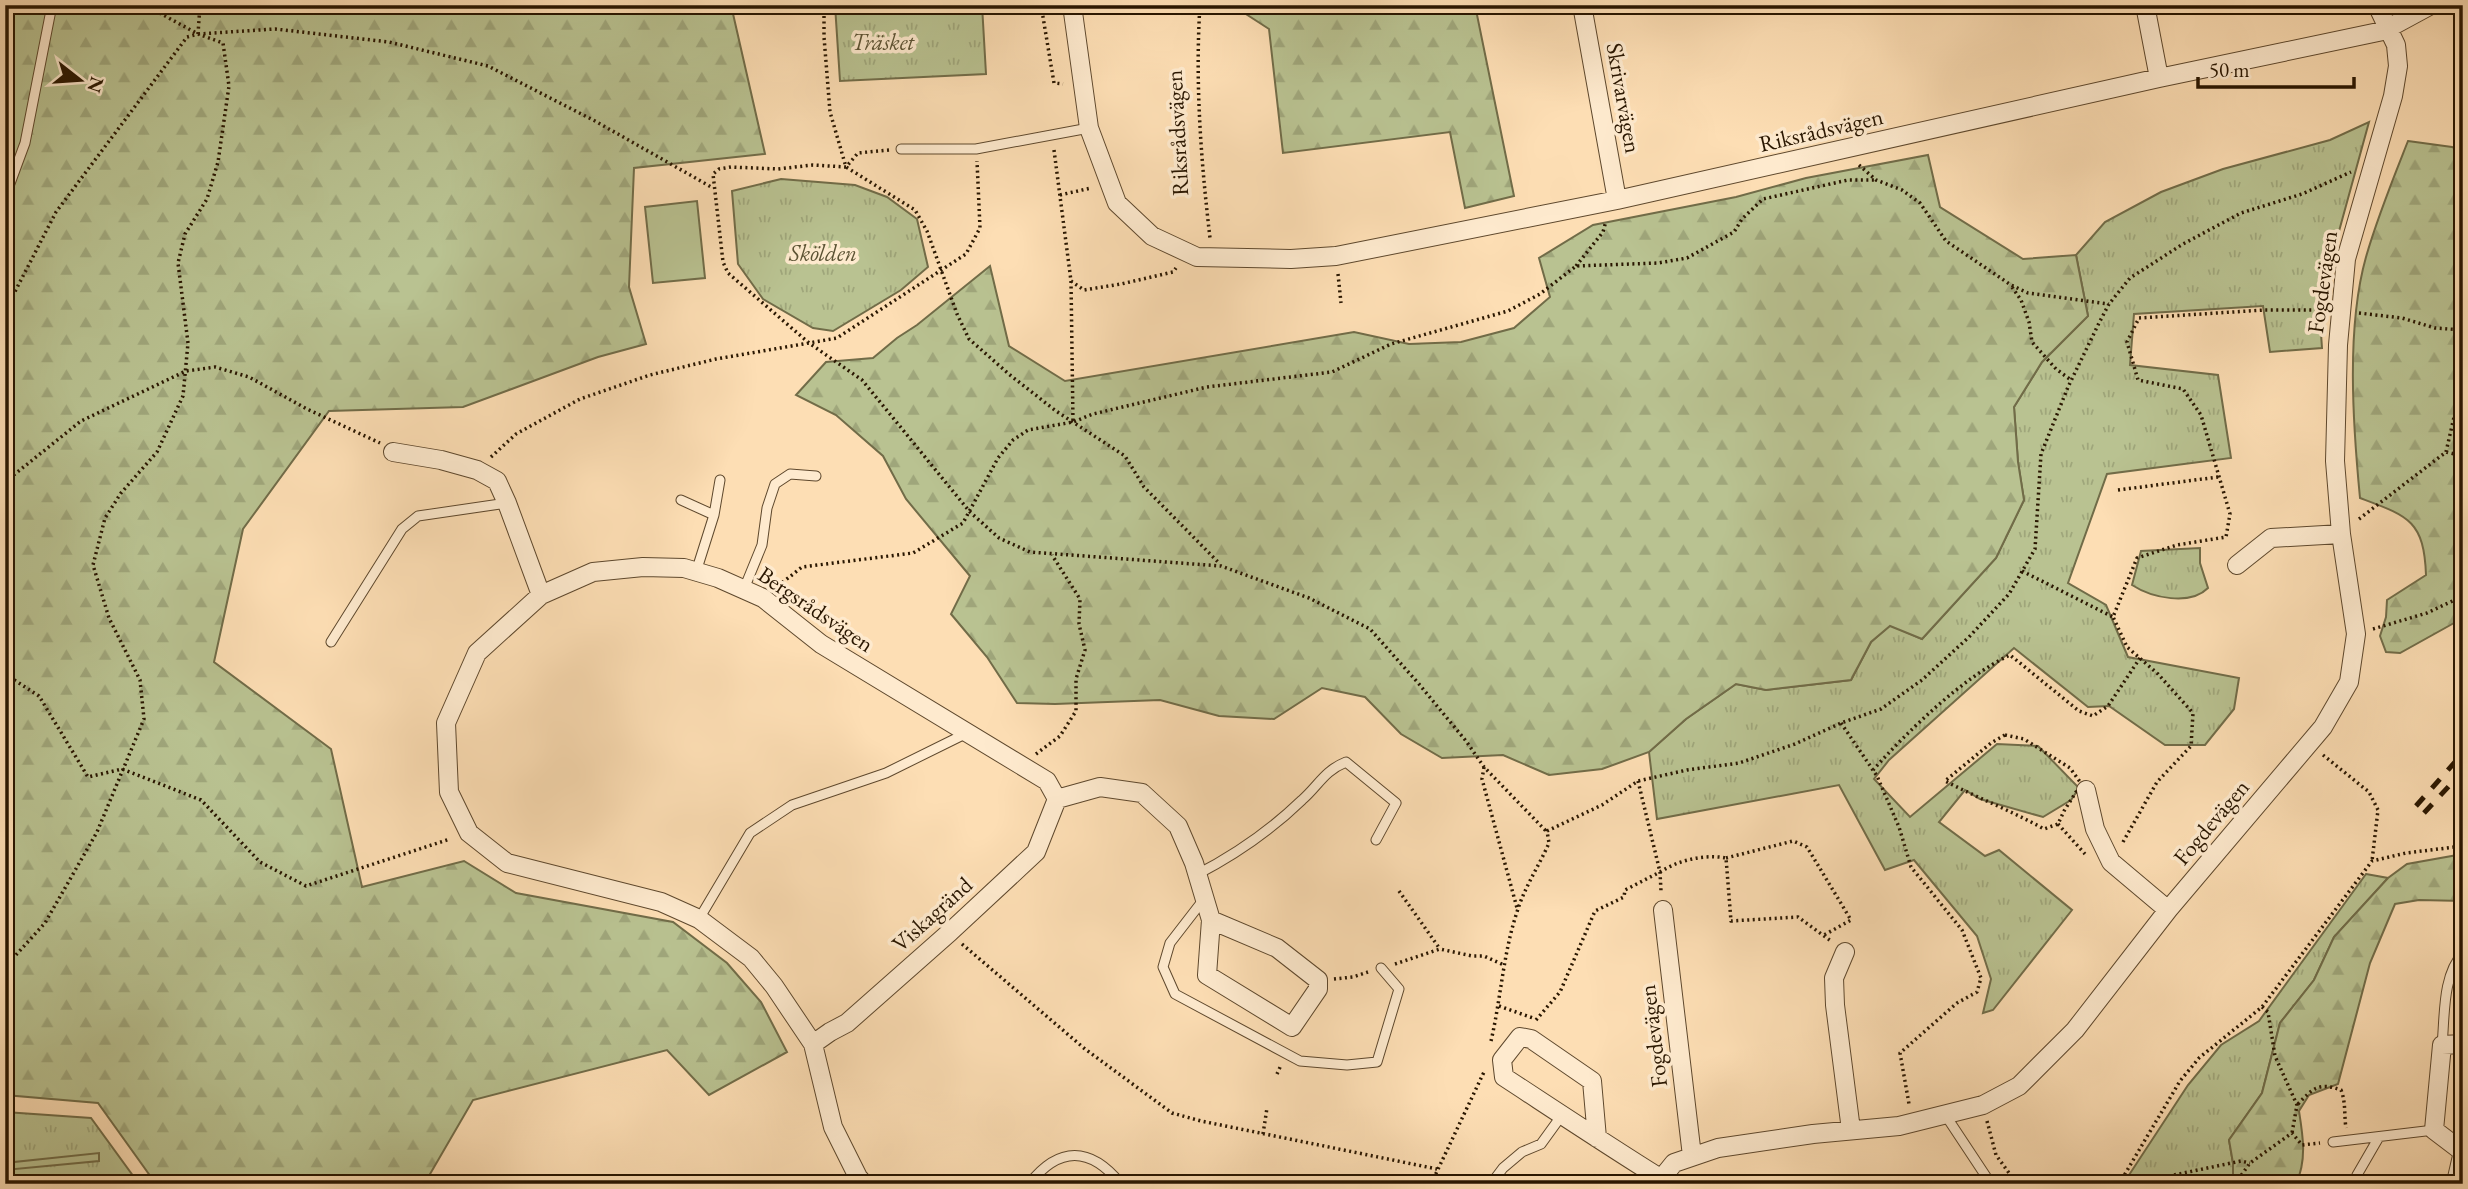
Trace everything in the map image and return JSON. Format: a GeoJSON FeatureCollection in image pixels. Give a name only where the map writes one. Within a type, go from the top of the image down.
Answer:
{"type":"FeatureCollection","features":[{"type":"Feature","properties":{"kind":"street","name":"Riksrådsvägen"},"geometry":{"type":"LineString","coordinates":[[1072,5],[1088,128],[1117,203],[1152,236],[1197,257],[1291,259],[1336,256],[1611,201],[2389,28],[2431,5]]}},
{"type":"Feature","properties":{"kind":"street","name":"Skrivarvägen"},"geometry":{"type":"LineString","coordinates":[[1582,5],[1611,201]]}},
{"type":"Feature","properties":{"kind":"street"},"geometry":{"type":"LineString","coordinates":[[2145,5],[2159,78]]}},
{"type":"Feature","properties":{"kind":"street","name":"Fogdevägen"},"geometry":{"type":"LineString","coordinates":[[1531,1039],[1520,1037],[1502,1060],[1504,1077],[1658,1181],[1674,1163],[1718,1148],[1913,1123],[1983,1105],[2019,1086],[2075,1030],[2168,910],[2323,727],[2349,682],[2356,634],[2335,461],[2339,311],[2346,259],[2393,96],[2398,66],[2396,45],[2378,5]]}},
{"type":"Feature","properties":{"kind":"street"},"geometry":{"type":"LineString","coordinates":[[393,452],[477,470],[497,481],[508,503],[541,595]]}},
{"type":"Feature","properties":{"kind":"street"},"geometry":{"type":"LineString","coordinates":[[2237,565],[2271,538],[2342,534]]}},
{"type":"Feature","properties":{"kind":"street","name":"Bergsrådsvägen"},"geometry":{"type":"LineString","coordinates":[[864,1184],[833,1127],[813,1044],[774,986],[751,958],[699,919],[661,902],[507,863],[469,833],[449,792],[446,723],[477,653],[541,595],[593,572],[643,567],[684,568],[763,598],[821,644],[1047,781],[1058,799]]}},
{"type":"Feature","properties":{"kind":"street"},"geometry":{"type":"LineString","coordinates":[[1058,799],[1100,787],[1142,793],[1178,826],[1212,920],[1207,975],[1292,1027],[1318,989],[1318,980],[1277,948],[1212,920]]}},
{"type":"Feature","properties":{"kind":"street"},"geometry":{"type":"LineString","coordinates":[[2086,790],[2095,829],[2112,862],[2168,910]]}},
{"type":"Feature","properties":{"kind":"street","name":"Viskagränd"},"geometry":{"type":"LineString","coordinates":[[813,1044],[830,1031],[847,1023],[1036,852],[1058,799]]}},
{"type":"Feature","properties":{"kind":"street","name":"Fogdevägen"},"geometry":{"type":"LineString","coordinates":[[1663,910],[1692,1156]]}},
{"type":"Feature","properties":{"kind":"street"},"geometry":{"type":"LineString","coordinates":[[1845,952],[1834,978],[1851,1130]]}},
{"type":"Feature","properties":{"kind":"street"},"geometry":{"type":"LineString","coordinates":[[1531,1039],[1592,1081],[1597,1138]]}},
{"type":"Feature","properties":{"kind":"street"},"geometry":{"type":"LineString","coordinates":[[2461,1149],[2434,1130],[2442,1045],[2462,1043]]}},
{"type":"Feature","properties":{"kind":"lane"},"geometry":{"type":"LineString","coordinates":[[5,197],[25,143],[52,5]]}},
{"type":"Feature","properties":{"kind":"lane"},"geometry":{"type":"LineString","coordinates":[[901,149],[976,149],[1088,128]]}},
{"type":"Feature","properties":{"kind":"lane"},"geometry":{"type":"LineString","coordinates":[[744,589],[762,545],[767,508],[775,484],[790,474],[816,476]]}},
{"type":"Feature","properties":{"kind":"lane"},"geometry":{"type":"LineString","coordinates":[[696,572],[714,515],[720,480]]}},
{"type":"Feature","properties":{"kind":"lane"},"geometry":{"type":"LineString","coordinates":[[681,500],[714,515]]}},
{"type":"Feature","properties":{"kind":"lane"},"geometry":{"type":"LineString","coordinates":[[331,642],[402,529],[418,516],[508,503]]}},
{"type":"Feature","properties":{"kind":"lane"},"geometry":{"type":"LineString","coordinates":[[699,919],[750,832],[792,805],[886,773],[967,733]]}},
{"type":"Feature","properties":{"kind":"lane"},"geometry":{"type":"LineString","coordinates":[[1196,875],[1227,859],[1302,800],[1332,768],[1346,762],[1396,803],[1376,840]]}},
{"type":"Feature","properties":{"kind":"lane"},"geometry":{"type":"LineString","coordinates":[[1205,898],[1170,943],[1163,967],[1175,994],[1300,1061],[1346,1065],[1377,1062],[1399,989],[1381,968]]}},
{"type":"Feature","properties":{"kind":"lane"},"geometry":{"type":"LineString","coordinates":[[2442,1045],[2449,980],[2454,963],[2463,953]]}},
{"type":"Feature","properties":{"kind":"lane"},"geometry":{"type":"LineString","coordinates":[[1491,1184],[1503,1168],[1522,1152],[1541,1144],[1562,1115]]}},
{"type":"Feature","properties":{"kind":"lane"},"geometry":{"type":"LineString","coordinates":[[1946,1116],[1992,1184]]}},
{"type":"Feature","properties":{"kind":"lane"},"geometry":{"type":"LineString","coordinates":[[2333,1142],[2434,1130]]}},
{"type":"Feature","properties":{"kind":"lane"},"geometry":{"type":"LineString","coordinates":[[2355,1184],[2357,1175],[2379,1137]]}},
{"type":"Feature","properties":{"kind":"lane"},"geometry":{"type":"LineString","coordinates":[[2451,1184],[2461,1149]]}},
{"type":"Feature","properties":{"kind":"lane"},"geometry":{"type":"LineString","coordinates":[[1029,1184],[1055,1159],[1073,1154],[1097,1163],[1121,1184]]}},
{"type":"Feature","properties":{"kind":"path"},"geometry":{"type":"LineString","coordinates":[[5,967],[45,923],[97,832],[144,719],[140,680],[109,618],[93,565],[105,518],[121,493],[157,453],[183,396],[188,343],[178,263],[185,234],[207,199],[218,162],[229,86],[223,43],[198,34],[145,5]]}},
{"type":"Feature","properties":{"kind":"path"},"geometry":{"type":"LineString","coordinates":[[198,34],[200,5]]}},
{"type":"Feature","properties":{"kind":"path"},"geometry":{"type":"LineString","coordinates":[[824,5],[830,112],[846,167]]}},
{"type":"Feature","properties":{"kind":"path"},"geometry":{"type":"LineString","coordinates":[[1041,5],[1054,83],[1072,85]]}},
{"type":"Feature","properties":{"kind":"path","name":"Riksrådsvägen"},"geometry":{"type":"LineString","coordinates":[[1200,5],[1197,58],[1204,187],[1212,257]]}},
{"type":"Feature","properties":{"kind":"path"},"geometry":{"type":"LineString","coordinates":[[5,311],[57,212],[187,37],[198,34],[275,29],[389,42],[488,66],[595,121],[713,187]]}},
{"type":"Feature","properties":{"kind":"path"},"geometry":{"type":"LineString","coordinates":[[1052,134],[1071,281],[1073,422]]}},
{"type":"Feature","properties":{"kind":"path"},"geometry":{"type":"LineString","coordinates":[[846,167],[858,153],[901,149]]}},
{"type":"Feature","properties":{"kind":"path"},"geometry":{"type":"LineString","coordinates":[[477,470],[516,434],[580,400],[650,374],[716,359],[837,338],[966,254],[980,228],[976,149]]}},
{"type":"Feature","properties":{"kind":"path"},"geometry":{"type":"LineString","coordinates":[[1841,150],[1876,180],[1902,190],[1920,203],[1946,241],[2011,285],[2028,293],[2109,304]]}},
{"type":"Feature","properties":{"kind":"path"},"geometry":{"type":"LineString","coordinates":[[1221,566],[1144,487],[1125,456],[1073,422],[1010,375],[969,339],[957,314],[927,231],[915,210],[846,167],[813,164],[778,169],[719,169],[713,174],[723,262],[728,273],[809,343],[862,380],[971,512],[999,538],[1030,552],[1052,555],[1221,566],[1309,598],[1370,629],[1419,684],[1484,767],[1547,831],[1549,843],[1517,910],[1490,1045]]}},
{"type":"Feature","properties":{"kind":"path"},"geometry":{"type":"LineString","coordinates":[[1547,831],[1602,806],[1638,781],[1687,770],[1739,763],[1796,744],[1841,723],[1881,709],[1922,680],[2001,603],[2035,549],[2041,454],[2071,380],[2109,304],[2130,278],[2183,244],[2241,213],[2302,194],[2358,169],[2371,169]]}},
{"type":"Feature","properties":{"kind":"path"},"geometry":{"type":"LineString","coordinates":[[1576,266],[1658,263],[1687,258],[1734,232],[1742,219],[1763,199],[1848,180],[1876,180]]}},
{"type":"Feature","properties":{"kind":"path"},"geometry":{"type":"LineString","coordinates":[[1060,195],[1110,184]]}},
{"type":"Feature","properties":{"kind":"path"},"geometry":{"type":"LineString","coordinates":[[763,598],[802,568],[913,553],[963,523],[998,458],[1013,440],[1028,430],[1073,422],[1093,414],[1208,387],[1332,372],[1391,344],[1508,311],[1540,294],[1576,266],[1603,232],[1611,201]]}},
{"type":"Feature","properties":{"kind":"path"},"geometry":{"type":"LineString","coordinates":[[1071,281],[1084,290],[1173,272],[1188,253]]}},
{"type":"Feature","properties":{"kind":"path"},"geometry":{"type":"LineString","coordinates":[[1336,256],[1341,303]]}},
{"type":"Feature","properties":{"kind":"path"},"geometry":{"type":"LineString","coordinates":[[2011,285],[2021,300],[2029,322],[2032,342],[2056,369],[2071,380]]}},
{"type":"Feature","properties":{"kind":"path"},"geometry":{"type":"LineString","coordinates":[[2113,617],[2137,558],[2177,545],[2226,537],[2231,514],[2201,415],[2183,390],[2138,380],[2127,342],[2138,318],[2264,310],[2339,311],[2402,318],[2435,328],[2463,330]]}},
{"type":"Feature","properties":{"kind":"path"},"geometry":{"type":"LineString","coordinates":[[5,482],[81,421],[186,371],[215,367],[248,377],[307,410],[372,438],[393,452]]}},
{"type":"Feature","properties":{"kind":"path"},"geometry":{"type":"LineString","coordinates":[[2342,534],[2446,452],[2463,378]]}},
{"type":"Feature","properties":{"kind":"path"},"geometry":{"type":"LineString","coordinates":[[2446,452],[2463,456]]}},
{"type":"Feature","properties":{"kind":"path"},"geometry":{"type":"LineString","coordinates":[[2118,490],[2218,477]]}},
{"type":"Feature","properties":{"kind":"path"},"geometry":{"type":"LineString","coordinates":[[1006,756],[1035,755],[1060,736],[1076,711],[1076,679],[1085,650],[1079,624],[1080,599],[1052,555]]}},
{"type":"Feature","properties":{"kind":"path"},"geometry":{"type":"LineString","coordinates":[[2022,570],[2113,617],[2127,647],[2193,713],[2191,746],[2157,782],[2112,862]]}},
{"type":"Feature","properties":{"kind":"path"},"geometry":{"type":"LineString","coordinates":[[2356,634],[2427,613],[2463,596]]}},
{"type":"Feature","properties":{"kind":"path"},"geometry":{"type":"LineString","coordinates":[[1873,770],[1940,705],[1990,664],[2010,655],[2079,711],[2093,716],[2108,706],[2140,658]]}},
{"type":"Feature","properties":{"kind":"path"},"geometry":{"type":"LineString","coordinates":[[5,674],[39,696],[88,777],[122,769],[201,800],[260,862],[306,886],[469,833]]}},
{"type":"Feature","properties":{"kind":"path"},"geometry":{"type":"LineString","coordinates":[[1841,723],[1873,770],[1899,827],[1911,867],[1962,930],[1982,978],[1977,992],[1957,1003],[1900,1053],[1913,1123]]}},
{"type":"Feature","properties":{"kind":"path"},"geometry":{"type":"LineString","coordinates":[[2005,735],[2024,739],[2070,768],[2086,790],[2076,792],[2058,824],[2044,829],[2014,812],[1945,781],[1991,743],[2005,735]]}},
{"type":"Feature","properties":{"kind":"path"},"geometry":{"type":"LineString","coordinates":[[2119,1184],[2180,1081],[2199,1058],[2262,1007],[2372,861],[2378,810],[2369,792],[2309,744]]}},
{"type":"Feature","properties":{"kind":"path"},"geometry":{"type":"LineString","coordinates":[[1484,767],[1482,779],[1517,910]]}},
{"type":"Feature","properties":{"kind":"path"},"geometry":{"type":"LineString","coordinates":[[1638,781],[1660,872],[1663,910]]}},
{"type":"Feature","properties":{"kind":"path"},"geometry":{"type":"LineString","coordinates":[[1531,1039],[1536,1019],[1560,992],[1595,911],[1623,897],[1625,890],[1674,863],[1714,856],[1726,858],[1793,841],[1807,847],[1852,920],[1823,935]]}},
{"type":"Feature","properties":{"kind":"path"},"geometry":{"type":"LineString","coordinates":[[2372,861],[2406,853],[2463,846]]}},
{"type":"Feature","properties":{"kind":"path"},"geometry":{"type":"LineString","coordinates":[[1726,858],[1731,921],[1798,917],[1845,952]]}},
{"type":"Feature","properties":{"kind":"path"},"geometry":{"type":"LineString","coordinates":[[1399,891],[1440,949]]}},
{"type":"Feature","properties":{"kind":"path"},"geometry":{"type":"LineString","coordinates":[[950,932],[1085,1049],[1172,1113],[1437,1169]]}},
{"type":"Feature","properties":{"kind":"path"},"geometry":{"type":"LineString","coordinates":[[1318,980],[1353,977],[1440,949],[1484,956],[1504,965]]}},
{"type":"Feature","properties":{"kind":"path"},"geometry":{"type":"LineString","coordinates":[[1499,1006],[1536,1019]]}},
{"type":"Feature","properties":{"kind":"path"},"geometry":{"type":"LineString","coordinates":[[2262,1007],[2268,1012],[2275,1056],[2297,1105]]}},
{"type":"Feature","properties":{"kind":"path"},"geometry":{"type":"LineString","coordinates":[[1430,1184],[1485,1071]]}},
{"type":"Feature","properties":{"kind":"path"},"geometry":{"type":"LineString","coordinates":[[2235,1184],[2250,1163],[2292,1133],[2297,1105],[2312,1089],[2327,1085],[2341,1090],[2348,1141]]}},
{"type":"Feature","properties":{"kind":"path"},"geometry":{"type":"LineString","coordinates":[[1983,1105],[1996,1155],[2017,1184]]}},
{"type":"Feature","properties":{"kind":"path"},"geometry":{"type":"LineString","coordinates":[[1263,1134],[1267,1108]]}},
{"type":"Feature","properties":{"kind":"path"},"geometry":{"type":"LineString","coordinates":[[2292,1133],[2302,1145]]}},
{"type":"Feature","properties":{"kind":"path"},"geometry":{"type":"LineString","coordinates":[[2131,1184],[2241,1161],[2250,1163]]}},
{"type":"Feature","properties":{"kind":"green space"},"geometry":{"type":"Polygon","coordinates":[[[11,5],[731,5],[765,154],[634,168],[629,287],[646,344],[598,357],[463,407],[329,411],[243,529],[214,662],[331,749],[362,887],[464,861],[516,893],[673,922],[727,963],[761,1002],[787,1052],[709,1095],[667,1050],[473,1100],[426,1181],[419,1184],[156,1184],[98,1103],[5,1095],[5,69],[6,34],[11,5]]]}},
{"type":"Feature","properties":{"kind":"green space","name":"Träsket"},"geometry":{"type":"Polygon","coordinates":[[[835,5],[982,5],[986,74],[840,81],[835,5]]]}},
{"type":"Feature","properties":{"kind":"green space"},"geometry":{"type":"Polygon","coordinates":[[[1232,5],[1475,5],[1514,196],[1465,208],[1450,132],[1283,153],[1269,29],[1232,5]]]}},
{"type":"Feature","properties":{"kind":"green space"},"geometry":{"type":"Polygon","coordinates":[[[2369,122],[2319,304],[2322,348],[2270,352],[2263,306],[2134,314],[2130,365],[2218,375],[2231,458],[2107,474],[2068,583],[2106,605],[2128,657],[2239,678],[2234,709],[2205,745],[2165,745],[2109,706],[2088,707],[2014,648],[1889,760],[1874,779],[1910,817],[1997,744],[2038,746],[2079,788],[2071,800],[2043,817],[1980,799],[1965,790],[1939,822],[1985,856],[1999,850],[2072,910],[1993,1010],[1983,1013],[1991,979],[1977,936],[1914,860],[1885,870],[1839,785],[1657,819],[1649,752],[1686,719],[1736,684],[1766,690],[1851,680],[1871,642],[1890,625],[1922,639],[1996,558],[2024,500],[2014,407],[2042,362],[2088,316],[2076,255],[2105,222],[2161,192],[2223,169],[2330,140],[2369,122]]]}},
{"type":"Feature","properties":{"kind":"green space"},"geometry":{"type":"Polygon","coordinates":[[[2408,141],[2463,151],[2463,618],[2400,653],[2386,652],[2380,636],[2386,617],[2387,600],[2426,575],[2425,557],[2422,542],[2410,523],[2390,510],[2360,498],[2355,440],[2353,345],[2366,257],[2408,141]]]}},
{"type":"Feature","properties":{"kind":"green space"},"geometry":{"type":"Polygon","coordinates":[[[1928,155],[1940,207],[2023,259],[2076,255],[2088,316],[2042,362],[2014,407],[2024,500],[1996,558],[1922,639],[1890,626],[1871,642],[1851,680],[1766,690],[1736,684],[1686,719],[1649,752],[1602,769],[1549,775],[1503,755],[1442,758],[1401,734],[1365,697],[1322,688],[1274,719],[1219,716],[1160,700],[1017,703],[987,657],[951,614],[970,576],[906,499],[883,456],[836,415],[796,395],[826,362],[873,358],[990,266],[1009,346],[1065,381],[1354,332],[1409,344],[1461,342],[1514,328],[1550,297],[1539,258],[1593,225],[1736,197],[1806,178],[1928,155]]]}},
{"type":"Feature","properties":{"kind":"green space","name":"Skölden"},"geometry":{"type":"Polygon","coordinates":[[[781,179],[855,185],[887,197],[917,219],[928,267],[901,290],[833,331],[813,328],[763,299],[738,264],[732,191],[781,179]]]}},
{"type":"Feature","properties":{"kind":"green space"},"geometry":{"type":"Polygon","coordinates":[[[697,201],[705,278],[653,283],[645,207],[697,201]]]}},
{"type":"Feature","properties":{"kind":"green space"},"geometry":{"type":"Polygon","coordinates":[[[2200,548],[2200,563],[2208,588],[2200,594],[2171,598],[2140,590],[2132,585],[2141,551],[2200,548]]]}},
{"type":"Feature","properties":{"kind":"green space"},"geometry":{"type":"Polygon","coordinates":[[[2463,854],[2463,901],[2419,900],[2395,904],[2370,963],[2338,1084],[2309,1095],[2299,1111],[2303,1157],[2296,1184],[2233,1184],[2229,1140],[2262,1093],[2280,1023],[2314,980],[2334,937],[2388,878],[2407,864],[2463,854]]]}},
{"type":"Feature","properties":{"kind":"green space"},"geometry":{"type":"Polygon","coordinates":[[[2366,874],[2388,878],[2334,937],[2314,980],[2280,1023],[2262,1093],[2229,1140],[2233,1184],[2126,1184],[2127,1178],[2188,1085],[2221,1045],[2259,1021],[2366,874]]]}},
{"type":"Feature","properties":{"kind":"green space"},"geometry":{"type":"Polygon","coordinates":[[[5,1112],[91,1118],[139,1184],[5,1184],[5,1112]]]}},
{"type":"Feature","properties":{"kind":"green space"},"geometry":{"type":"Polygon","coordinates":[[[99,1153],[99,1161],[5,1170],[5,1163],[99,1153]]]}},
{"type":"Feature","properties":{"kind":"railway"},"geometry":{"type":"LineString","coordinates":[[2416,806],[2463,753]]}},
{"type":"Feature","properties":{"kind":"railway"},"geometry":{"type":"LineString","coordinates":[[2424,813],[2463,771]]}}]}
